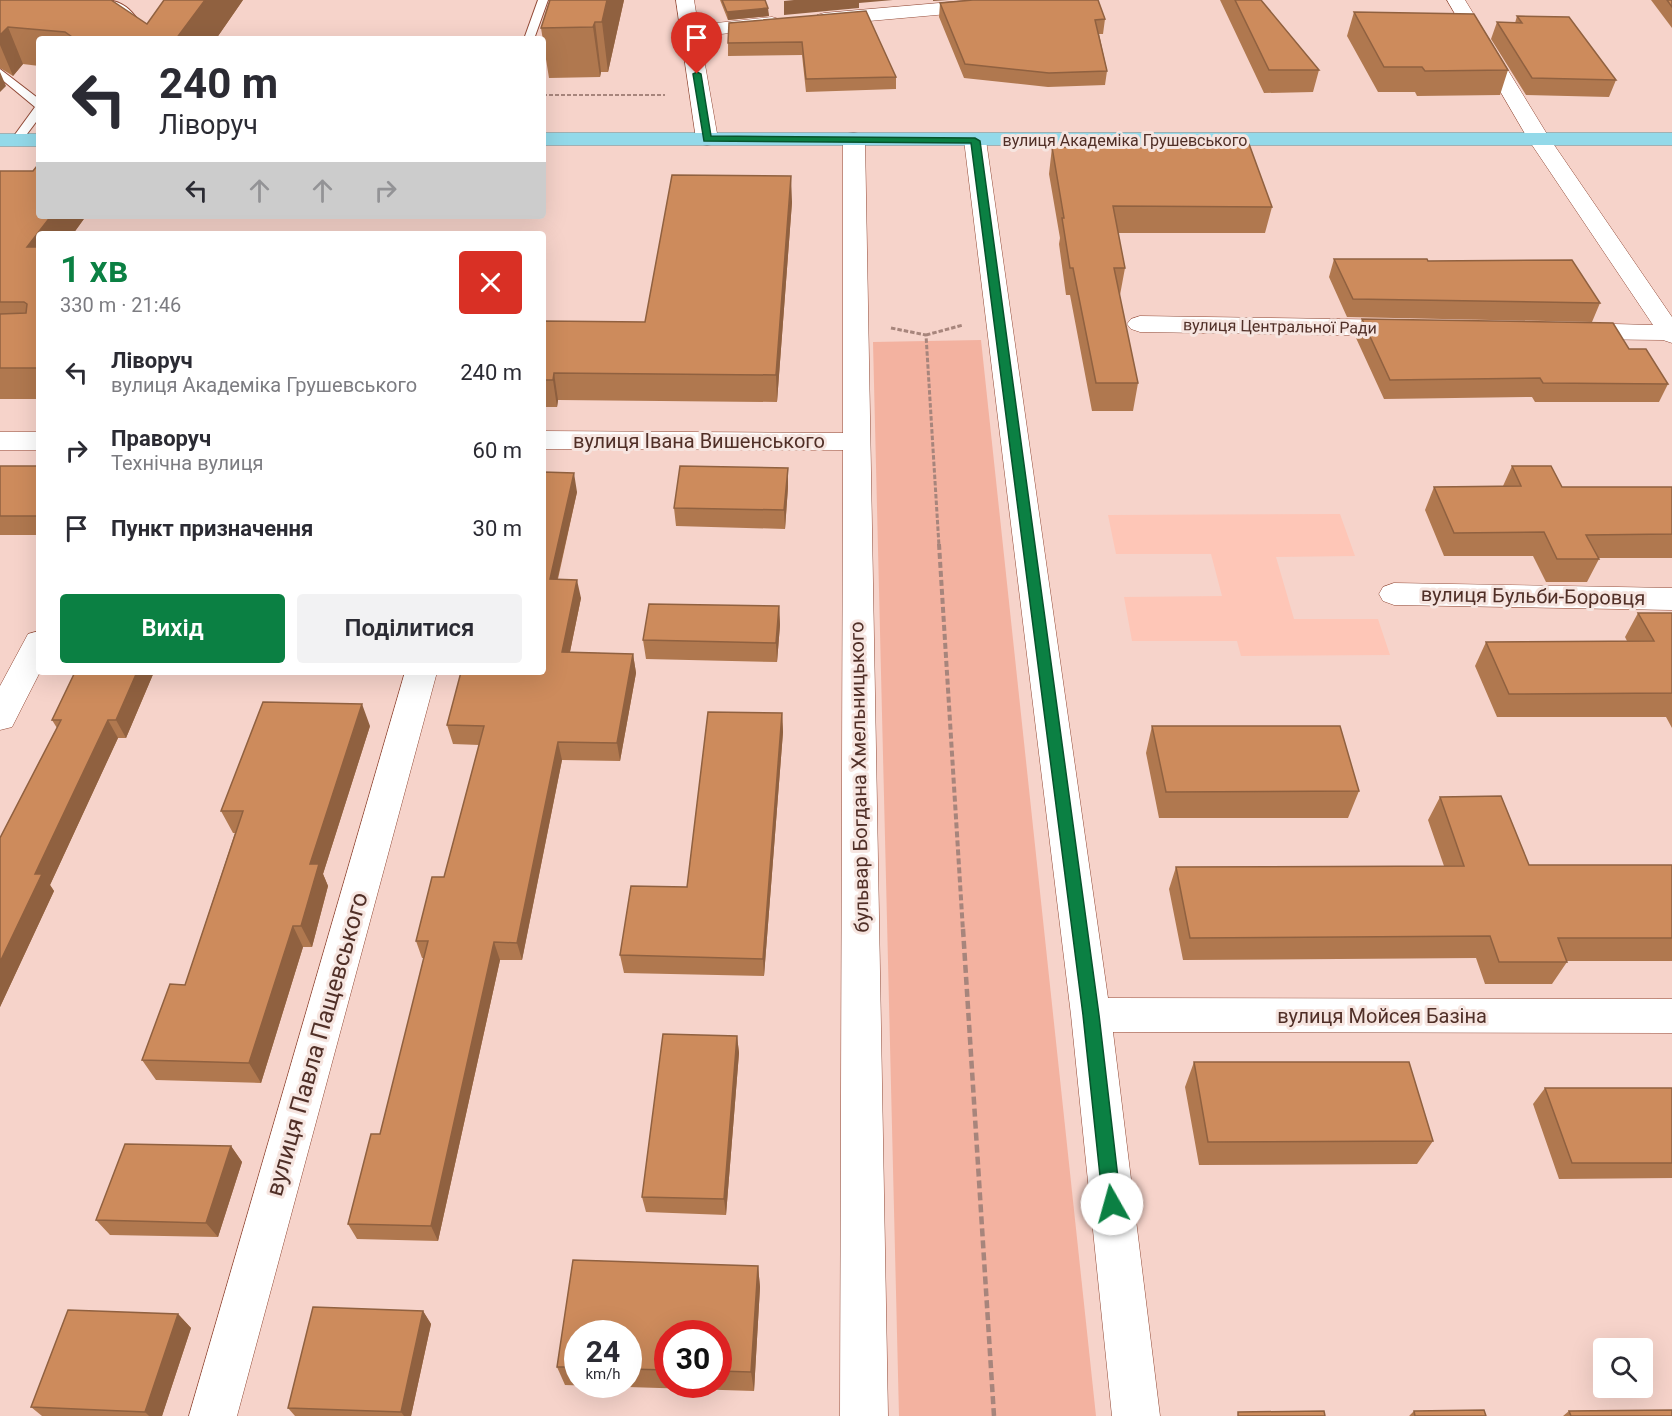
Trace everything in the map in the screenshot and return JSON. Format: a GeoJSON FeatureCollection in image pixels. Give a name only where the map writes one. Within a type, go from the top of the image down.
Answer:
{"type":"FeatureCollection","features":[{"type":"Feature","properties":{"kind":"main road","name":"вулиця Академіка Грушевського"},"geometry":{"type":"LineString","coordinates":[[546,139],[975,141],[1672,139]]}},
{"type":"Feature","properties":{"kind":"main road"},"geometry":{"type":"LineString","coordinates":[[8,140],[36,140]]}},
{"type":"Feature","properties":{"kind":"street"},"geometry":{"type":"LineString","coordinates":[[684,0],[691,31],[707,139]]}},
{"type":"Feature","properties":{"kind":"street"},"geometry":{"type":"LineString","coordinates":[[691,31],[1037,0]]}},
{"type":"Feature","properties":{"kind":"street"},"geometry":{"type":"LineString","coordinates":[[1456,0],[1539,139],[1671,334]]}},
{"type":"Feature","properties":{"kind":"street","name":"бульвар Богдана Хмельницького"},"geometry":{"type":"LineString","coordinates":[[854,139],[864,1416]]}},
{"type":"Feature","properties":{"kind":"street"},"geometry":{"type":"LineString","coordinates":[[975,141],[1091,1015],[1136,1416]]}},
{"type":"Feature","properties":{"kind":"street","name":"вулиця Центральної Ради"},"geometry":{"type":"LineString","coordinates":[[1140,324],[1423,328]]}},
{"type":"Feature","properties":{"kind":"street"},"geometry":{"type":"LineString","coordinates":[[1552,331],[1671,334]]}},
{"type":"Feature","properties":{"kind":"street","name":"вулиця Івана Вишенського"},"geometry":{"type":"LineString","coordinates":[[546,440],[856,442]]}},
{"type":"Feature","properties":{"kind":"street"},"geometry":{"type":"LineString","coordinates":[[0,441],[36,441]]}},
{"type":"Feature","properties":{"kind":"street","name":"вулиця Бульби-Боровця"},"geometry":{"type":"LineString","coordinates":[[1394,594],[1672,599]]}},
{"type":"Feature","properties":{"kind":"street"},"geometry":{"type":"LineString","coordinates":[[0,718],[36,648]]}},
{"type":"Feature","properties":{"kind":"street","name":"вулиця Павла Пащевського"},"geometry":{"type":"LineString","coordinates":[[213,1416],[420,675]]}},
{"type":"Feature","properties":{"kind":"street","name":"вулиця Мойсея Базіна"},"geometry":{"type":"LineString","coordinates":[[1091,1015],[1672,1016]]}},
{"type":"Feature","properties":{"kind":"lane"},"geometry":{"type":"LineString","coordinates":[[109,0],[121,6],[144,36]]}},
{"type":"Feature","properties":{"kind":"lane"},"geometry":{"type":"LineString","coordinates":[[531,36],[543,0]]}},
{"type":"Feature","properties":{"kind":"lane"},"geometry":{"type":"LineString","coordinates":[[0,72],[36,102]]}},
{"type":"Feature","properties":{"kind":"lane"},"geometry":{"type":"LineString","coordinates":[[8,140],[36,113]]}},
{"type":"Feature","properties":{"kind":"path"},"geometry":{"type":"LineString","coordinates":[[546,95],[700,96]]}},
{"type":"Feature","properties":{"kind":"path"},"geometry":{"type":"LineString","coordinates":[[855,320],[926,335],[994,1416]]}},
{"type":"Feature","properties":{"kind":"shaded area"},"geometry":{"type":"Polygon","coordinates":[[[981,340],[1096,1416],[899,1416],[873,342],[981,340]]]}},
{"type":"Feature","properties":{"kind":"shaded area"},"geometry":{"type":"Polygon","coordinates":[[[1340,514],[1355,556],[1276,557],[1294,619],[1378,619],[1390,655],[1241,656],[1237,641],[1132,641],[1124,597],[1222,596],[1211,554],[1116,554],[1108,515],[1340,514]]]}},
{"type":"Feature","properties":{"kind":"building"},"geometry":{"type":"Polygon","coordinates":[[[0,0],[111,0],[147,24],[164,0],[205,0],[178,36],[71,36],[65,32],[8,27],[0,35],[0,0]]]}},
{"type":"Feature","properties":{"kind":"building"},"geometry":{"type":"Polygon","coordinates":[[[550,0],[607,0],[602,22],[595,22],[593,27],[541,28],[550,0]]]}},
{"type":"Feature","properties":{"kind":"building"},"geometry":{"type":"Polygon","coordinates":[[[722,0],[765,0],[768,8],[727,12],[722,0]]]}},
{"type":"Feature","properties":{"kind":"building"},"geometry":{"type":"Polygon","coordinates":[[[973,0],[1098,0],[1105,19],[1095,20],[1107,71],[1049,73],[965,64],[940,3],[973,0]]]}},
{"type":"Feature","properties":{"kind":"building"},"geometry":{"type":"Polygon","coordinates":[[[1235,0],[1261,0],[1319,70],[1269,70],[1235,0]]]}},
{"type":"Feature","properties":{"kind":"building"},"geometry":{"type":"Polygon","coordinates":[[[866,11],[896,77],[806,79],[802,42],[728,43],[729,23],[866,11]]]}},
{"type":"Feature","properties":{"kind":"building"},"geometry":{"type":"Polygon","coordinates":[[[1354,12],[1474,14],[1508,70],[1425,71],[1422,67],[1384,67],[1354,12]]]}},
{"type":"Feature","properties":{"kind":"building"},"geometry":{"type":"Polygon","coordinates":[[[1517,16],[1569,17],[1616,80],[1532,78],[1497,22],[1522,23],[1517,16]]]}},
{"type":"Feature","properties":{"kind":"building"},"geometry":{"type":"Polygon","coordinates":[[[1236,141],[1249,144],[1272,207],[1113,206],[1125,268],[1114,268],[1138,383],[1096,383],[1073,268],[1070,268],[1052,147],[1216,148],[1221,142],[1236,141]]]}},
{"type":"Feature","properties":{"kind":"building"},"geometry":{"type":"Polygon","coordinates":[[[36,167],[36,219],[49,219],[39,231],[36,231],[36,235],[27,247],[36,247],[36,368],[0,368],[0,314],[26,313],[27,304],[0,302],[0,171],[33,171],[36,167]]]}},
{"type":"Feature","properties":{"kind":"building"},"geometry":{"type":"Polygon","coordinates":[[[672,175],[791,176],[776,375],[554,373],[553,380],[546,380],[546,321],[645,322],[672,175]]]}},
{"type":"Feature","properties":{"kind":"building"},"geometry":{"type":"Polygon","coordinates":[[[1334,259],[1572,260],[1600,303],[1353,299],[1334,259]]]}},
{"type":"Feature","properties":{"kind":"building"},"geometry":{"type":"Polygon","coordinates":[[[1362,319],[1613,323],[1629,349],[1646,349],[1668,384],[1543,383],[1540,378],[1390,380],[1362,319]]]}},
{"type":"Feature","properties":{"kind":"building"},"geometry":{"type":"Polygon","coordinates":[[[0,466],[36,466],[36,516],[0,516],[0,466]]]}},
{"type":"Feature","properties":{"kind":"building"},"geometry":{"type":"Polygon","coordinates":[[[680,466],[788,468],[784,510],[674,508],[680,466]]]}},
{"type":"Feature","properties":{"kind":"building"},"geometry":{"type":"Polygon","coordinates":[[[1512,466],[1551,466],[1562,487],[1672,487],[1672,534],[1586,535],[1599,559],[1557,559],[1544,532],[1454,533],[1434,487],[1521,486],[1512,466]]]}},
{"type":"Feature","properties":{"kind":"building"},"geometry":{"type":"Polygon","coordinates":[[[546,472],[574,473],[550,579],[577,580],[562,652],[633,654],[617,743],[558,742],[517,943],[494,942],[431,1226],[348,1224],[371,1134],[380,1134],[428,941],[416,941],[432,877],[444,877],[484,726],[447,725],[460,675],[546,675],[546,472]]]}},
{"type":"Feature","properties":{"kind":"building"},"geometry":{"type":"Polygon","coordinates":[[[649,604],[779,606],[776,643],[643,640],[649,604]]]}},
{"type":"Feature","properties":{"kind":"building"},"geometry":{"type":"Polygon","coordinates":[[[1638,613],[1672,613],[1672,693],[1509,694],[1486,642],[1654,641],[1638,613]]]}},
{"type":"Feature","properties":{"kind":"building"},"geometry":{"type":"Polygon","coordinates":[[[74,675],[136,675],[116,720],[108,720],[35,874],[42,874],[0,962],[0,838],[61,720],[52,720],[74,675]]]}},
{"type":"Feature","properties":{"kind":"building"},"geometry":{"type":"Polygon","coordinates":[[[263,702],[362,704],[310,864],[319,864],[301,926],[293,926],[249,1063],[142,1060],[170,984],[185,985],[243,811],[221,811],[263,702]]]}},
{"type":"Feature","properties":{"kind":"building"},"geometry":{"type":"Polygon","coordinates":[[[708,712],[782,713],[763,959],[620,955],[631,886],[687,887],[708,712]]]}},
{"type":"Feature","properties":{"kind":"building"},"geometry":{"type":"Polygon","coordinates":[[[1152,726],[1340,726],[1359,791],[1166,792],[1152,726]]]}},
{"type":"Feature","properties":{"kind":"building"},"geometry":{"type":"Polygon","coordinates":[[[1501,796],[1529,865],[1672,865],[1672,938],[1558,938],[1567,962],[1499,962],[1490,936],[1190,938],[1176,867],[1464,866],[1440,797],[1501,796]]]}},
{"type":"Feature","properties":{"kind":"building"},"geometry":{"type":"Polygon","coordinates":[[[663,1034],[737,1036],[724,1199],[642,1197],[663,1034]]]}},
{"type":"Feature","properties":{"kind":"building"},"geometry":{"type":"Polygon","coordinates":[[[1194,1062],[1409,1062],[1433,1141],[1208,1142],[1194,1062]]]}},
{"type":"Feature","properties":{"kind":"building"},"geometry":{"type":"Polygon","coordinates":[[[1545,1088],[1672,1088],[1672,1163],[1572,1163],[1545,1088]]]}},
{"type":"Feature","properties":{"kind":"building"},"geometry":{"type":"Polygon","coordinates":[[[125,1144],[231,1146],[206,1223],[96,1220],[125,1144]]]}},
{"type":"Feature","properties":{"kind":"building"},"geometry":{"type":"Polygon","coordinates":[[[573,1260],[758,1266],[751,1372],[732,1371],[732,1320],[654,1320],[654,1370],[642,1369],[642,1320],[564,1320],[573,1260]]]}},
{"type":"Feature","properties":{"kind":"building"},"geometry":{"type":"Polygon","coordinates":[[[313,1307],[423,1311],[401,1412],[288,1408],[313,1307]]]}},
{"type":"Feature","properties":{"kind":"building"},"geometry":{"type":"Polygon","coordinates":[[[68,1310],[178,1314],[145,1412],[31,1407],[68,1310]]]}},
{"type":"Feature","properties":{"kind":"building"},"geometry":{"type":"Polygon","coordinates":[[[564,1320],[564,1367],[557,1367],[564,1320]]]}},
{"type":"Feature","properties":{"kind":"building"},"geometry":{"type":"Polygon","coordinates":[[[1484,1410],[1486,1416],[1415,1416],[1414,1411],[1484,1410]]]}},
{"type":"Feature","properties":{"kind":"building"},"geometry":{"type":"Polygon","coordinates":[[[1672,1410],[1672,1416],[1571,1416],[1569,1411],[1672,1410]]]}},
{"type":"Feature","properties":{"kind":"building"},"geometry":{"type":"Polygon","coordinates":[[[1324,1411],[1325,1416],[1238,1416],[1238,1412],[1324,1411]]]}},
{"type":"Feature","properties":{"kind":"route"},"geometry":{"type":"LineString","coordinates":[[697,74],[707,139],[975,141],[1091,1015],[1112,1204]]}}]}
